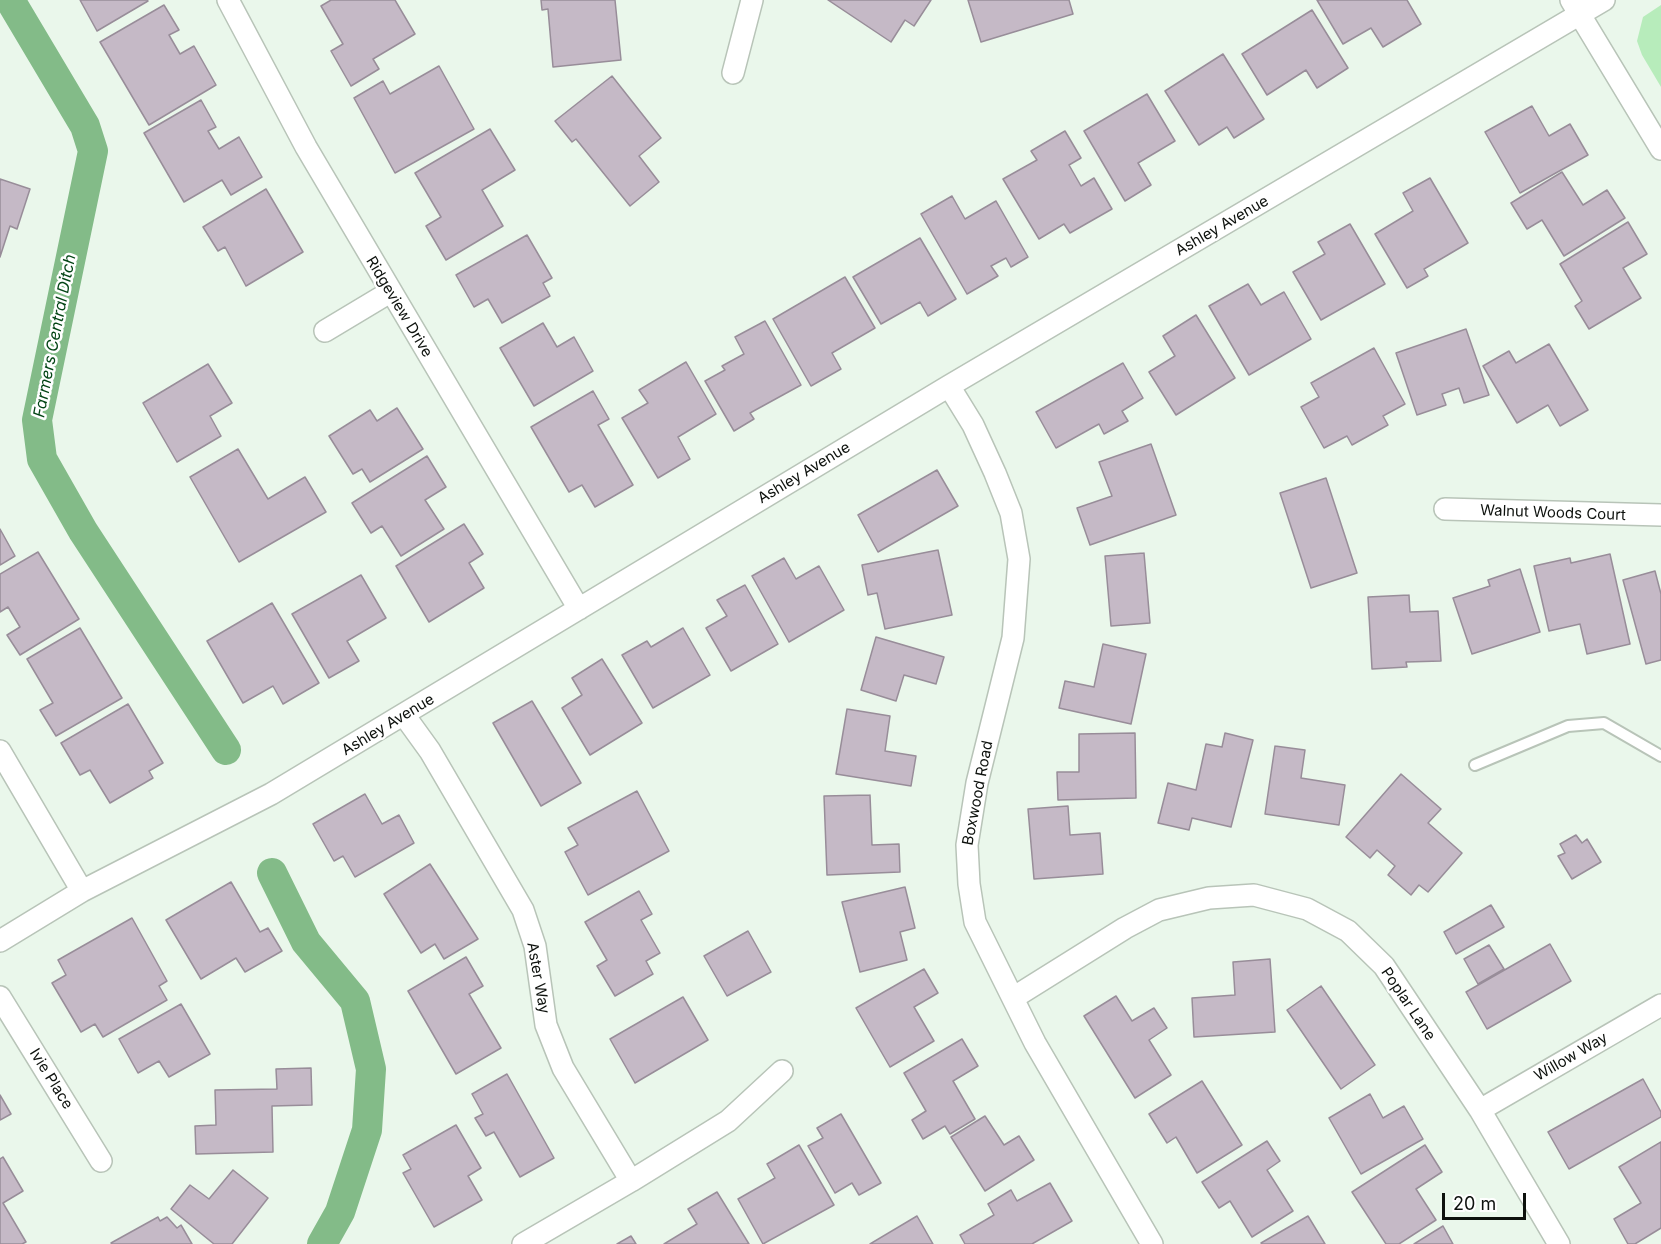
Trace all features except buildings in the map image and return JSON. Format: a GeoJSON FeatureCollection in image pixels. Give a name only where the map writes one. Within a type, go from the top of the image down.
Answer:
{"type":"FeatureCollection","features":[{"type":"Feature","properties":{"kind":"street","name":"Ridgeview Drive"},"geometry":{"type":"LineString","coordinates":[[228,0],[306,147],[579,609]]}},
{"type":"Feature","properties":{"kind":"street"},"geometry":{"type":"LineString","coordinates":[[733,73],[752,0]]}},
{"type":"Feature","properties":{"kind":"street","name":"Ashley Avenue"},"geometry":{"type":"LineString","coordinates":[[0,941],[82,891],[272,794],[1575,7],[1604,0]]}},
{"type":"Feature","properties":{"kind":"street"},"geometry":{"type":"LineString","coordinates":[[1575,7],[1661,149]]}},
{"type":"Feature","properties":{"kind":"street"},"geometry":{"type":"LineString","coordinates":[[325,332],[390,292]]}},
{"type":"Feature","properties":{"kind":"street","name":"Boxwood Road"},"geometry":{"type":"LineString","coordinates":[[949,386],[973,425],[995,472],[1011,513],[1019,559],[1013,638],[977,783],[967,845],[969,884],[975,922],[1035,1043],[1152,1244]]}},
{"type":"Feature","properties":{"kind":"street","name":"Walnut Woods Court"},"geometry":{"type":"LineString","coordinates":[[1445,509],[1661,515]]}},
{"type":"Feature","properties":{"kind":"street","name":"Aster Way"},"geometry":{"type":"LineString","coordinates":[[405,715],[430,751],[523,910],[535,946],[546,1025],[562,1068],[631,1181]]}},
{"type":"Feature","properties":{"kind":"street"},"geometry":{"type":"LineString","coordinates":[[0,751],[82,891]]}},
{"type":"Feature","properties":{"kind":"street","name":"Poplar Lane"},"geometry":{"type":"LineString","coordinates":[[1013,998],[1125,928],[1159,910],[1209,898],[1254,895],[1307,909],[1348,931],[1384,966],[1480,1110],[1559,1244]]}},
{"type":"Feature","properties":{"kind":"street","name":"Ivie Place"},"geometry":{"type":"LineString","coordinates":[[0,996],[101,1161]]}},
{"type":"Feature","properties":{"kind":"street","name":"Willow Way"},"geometry":{"type":"LineString","coordinates":[[1480,1110],[1661,1005]]}},
{"type":"Feature","properties":{"kind":"street"},"geometry":{"type":"LineString","coordinates":[[523,1244],[728,1121],[782,1071]]}},
{"type":"Feature","properties":{"kind":"lane"},"geometry":{"type":"LineString","coordinates":[[1475,765],[1568,726],[1604,723],[1661,756]]}},
{"type":"Feature","properties":{"kind":"green space"},"geometry":{"type":"Polygon","coordinates":[[[1661,5],[1661,87],[1642,55],[1637,41],[1643,17],[1661,5]]]}},
{"type":"Feature","properties":{"kind":"waterway","name":"Farmers Central Ditch"},"geometry":{"type":"LineString","coordinates":[[10,0],[85,126],[93,151],[37,420],[42,459],[83,531],[226,750]]}},
{"type":"Feature","properties":{"kind":"waterway","name":"Farmers Central Ditch"},"geometry":{"type":"LineString","coordinates":[[272,873],[306,942],[355,1001],[371,1069],[367,1130],[340,1212],[322,1244]]}}]}
